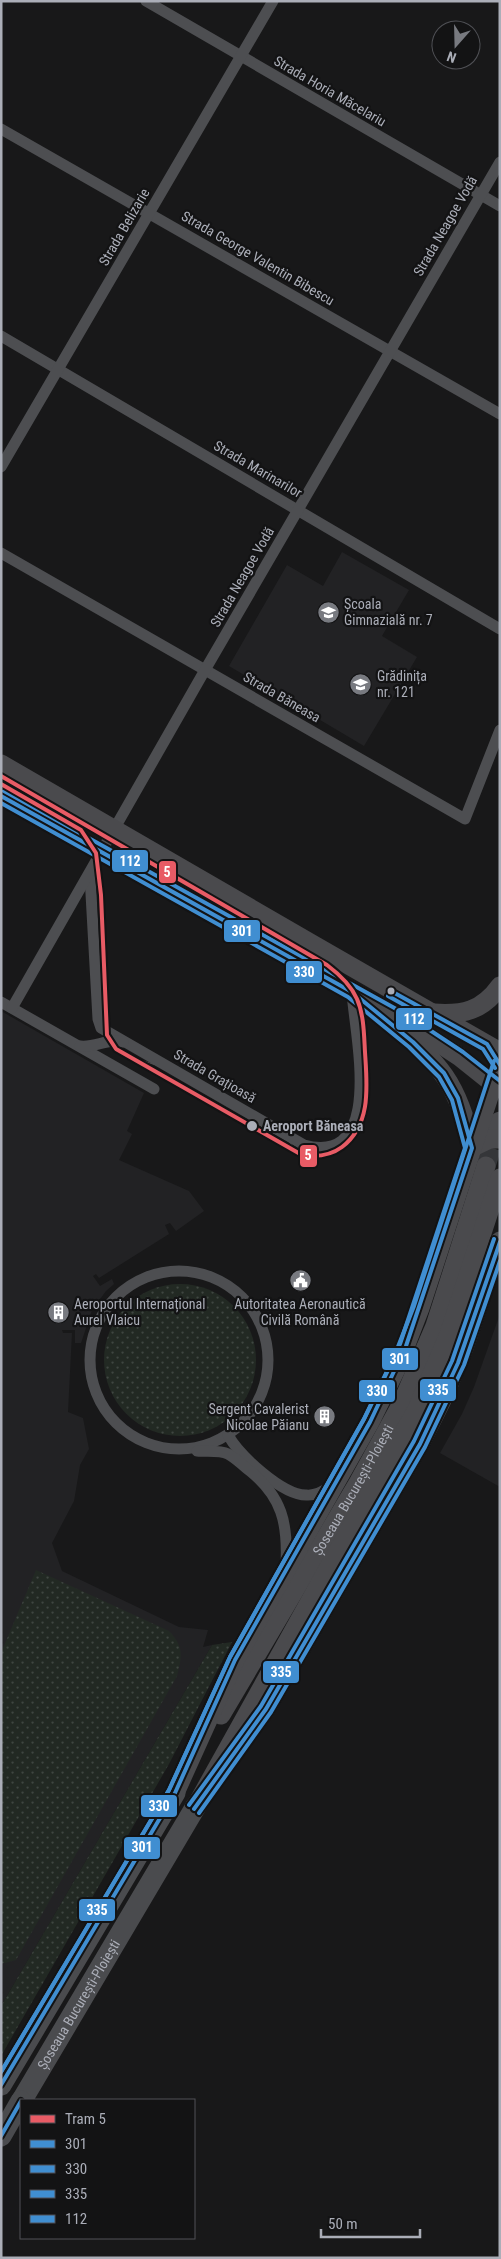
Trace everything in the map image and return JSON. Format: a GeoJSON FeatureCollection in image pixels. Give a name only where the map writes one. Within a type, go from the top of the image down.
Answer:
{"type":"FeatureCollection","features":[{"type":"Feature","properties":{"kind":"highway","name":"Șoseaua București-Ploiești"},"geometry":{"type":"LineString","coordinates":[[1,2085],[175,1793]]}},
{"type":"Feature","properties":{"kind":"highway","name":"Șoseaua București-Ploiești"},"geometry":{"type":"LineString","coordinates":[[23,2099],[196,1806]]}},
{"type":"Feature","properties":{"kind":"highway","name":"Șoseaua București-Ploiești"},"geometry":{"type":"LineString","coordinates":[[1,2136],[20,2104]]}},
{"type":"Feature","properties":{"kind":"main road"},"geometry":{"type":"LineString","coordinates":[[1,764],[493,1048],[498,1074],[477,1070],[411,1024],[1,796]]}},
{"type":"Feature","properties":{"kind":"main road"},"geometry":{"type":"LineString","coordinates":[[428,1012],[450,1014],[473,1011],[487,1001],[500,986]]}},
{"type":"Feature","properties":{"kind":"main road"},"geometry":{"type":"LineString","coordinates":[[352,992],[419,1047],[444,1072],[461,1106],[472,1148]]}},
{"type":"Feature","properties":{"kind":"main road","name":"Șoseaua București-Ploiești"},"geometry":{"type":"LineString","coordinates":[[175,1793],[235,1660],[370,1422],[406,1346],[498,1074]]}},
{"type":"Feature","properties":{"kind":"main road"},"geometry":{"type":"LineString","coordinates":[[472,1148],[485,1131],[500,1121]]}},
{"type":"Feature","properties":{"kind":"main road"},"geometry":{"type":"LineString","coordinates":[[472,1148],[490,1138],[500,1139]]}},
{"type":"Feature","properties":{"kind":"main road","name":"Șoseaua București-Ploiești"},"geometry":{"type":"LineString","coordinates":[[175,1793],[353,1492],[402,1403],[435,1326],[493,1172]]}},
{"type":"Feature","properties":{"kind":"main road","name":"Șoseaua București-Ploiești"},"geometry":{"type":"LineString","coordinates":[[196,1806],[417,1409],[449,1334],[493,1172]]}},
{"type":"Feature","properties":{"kind":"main road","name":"Șoseaua București-Ploiești"},"geometry":{"type":"LineString","coordinates":[[196,1806],[266,1709],[420,1444],[458,1363],[500,1241]]}},
{"type":"Feature","properties":{"kind":"street","name":"Strada Horia Măcelariu"},"geometry":{"type":"LineString","coordinates":[[146,1],[500,206]]}},
{"type":"Feature","properties":{"kind":"street","name":"Strada Belizarie"},"geometry":{"type":"LineString","coordinates":[[1,467],[273,1]]}},
{"type":"Feature","properties":{"kind":"street","name":"Strada George Valentin Bibescu"},"geometry":{"type":"LineString","coordinates":[[1,128],[500,414]]}},
{"type":"Feature","properties":{"kind":"street","name":"Strada Neagoe Vodă"},"geometry":{"type":"LineString","coordinates":[[12,1008],[205,670],[500,162]]}},
{"type":"Feature","properties":{"kind":"street","name":"Strada Marinarilor"},"geometry":{"type":"LineString","coordinates":[[1,336],[500,629]]}},
{"type":"Feature","properties":{"kind":"street","name":"Strada Băneasa"},"geometry":{"type":"LineString","coordinates":[[1,552],[465,819],[500,730]]}},
{"type":"Feature","properties":{"kind":"street","name":"Strada Grațioasă"},"geometry":{"type":"LineString","coordinates":[[90,874],[98,1023],[100,1028],[304,1145],[326,1146],[343,1139],[350,1132],[360,1107],[361,1087],[352,992]]}},
{"type":"Feature","properties":{"kind":"street"},"geometry":{"type":"LineString","coordinates":[[1,1002],[154,1089]]}},
{"type":"Feature","properties":{"kind":"street"},"geometry":{"type":"LineString","coordinates":[[78,1046],[92,1046],[113,1041],[124,1042]]}},
{"type":"Feature","properties":{"kind":"street"},"geometry":{"type":"LineString","coordinates":[[174,1272],[193,1273],[212,1278],[229,1287],[244,1299],[259,1320],[264,1331],[268,1354],[267,1378],[260,1400],[228,1444],[212,1452],[150,1444],[124,1430],[101,1402],[93,1382],[91,1368],[93,1339],[105,1312],[124,1291],[154,1275],[174,1272]]}},
{"type":"Feature","properties":{"kind":"street"},"geometry":{"type":"LineString","coordinates":[[228,1444],[263,1482],[275,1488],[290,1490],[306,1496],[325,1490],[335,1484]]}},
{"type":"Feature","properties":{"kind":"street"},"geometry":{"type":"LineString","coordinates":[[181,1449],[228,1444],[236,1447],[275,1488],[286,1537],[286,1569]]}},
{"type":"Feature","properties":{"kind":"shaded area","name":"Școala Gimnazială nr. 7"},"geometry":{"type":"Polygon","coordinates":[[[342,552],[409,590],[382,636],[417,657],[364,746],[229,666],[287,565],[323,586],[342,552]]]}},
{"type":"Feature","properties":{"kind":"shaded area"},"geometry":{"type":"Polygon","coordinates":[[[1,1011],[144,1093],[127,1131],[132,1134],[119,1160],[189,1191],[204,1211],[176,1231],[170,1223],[165,1225],[169,1234],[99,1278],[96,1274],[93,1276],[100,1286],[112,1279],[114,1284],[106,1291],[92,1310],[81,1343],[75,1343],[75,1330],[62,1330],[63,1333],[72,1333],[68,1412],[83,1418],[89,1449],[80,1465],[74,1501],[52,1543],[62,1571],[179,1627],[208,1630],[203,1647],[212,1645],[1,2006],[1,1011]]]}},
{"type":"Feature","properties":{"kind":"shaded area"},"geometry":{"type":"Polygon","coordinates":[[[180,1284],[195,1285],[209,1290],[234,1306],[250,1331],[255,1345],[255,1375],[250,1389],[234,1414],[209,1430],[195,1435],[180,1436],[165,1435],[151,1430],[126,1414],[110,1389],[105,1375],[104,1360],[105,1345],[110,1331],[126,1306],[151,1290],[165,1285],[180,1284]]]}},
{"type":"Feature","properties":{"kind":"shaded area"},"geometry":{"type":"Polygon","coordinates":[[[500,1314],[500,1487],[440,1453],[462,1414],[474,1387],[500,1314]]]}},
{"type":"Feature","properties":{"kind":"shaded area"},"geometry":{"type":"Polygon","coordinates":[[[36,1570],[169,1631],[177,1642],[181,1657],[177,1676],[16,1960],[1,1964],[1,1653],[36,1570]]]}},
{"type":"Feature","properties":{"kind":"shaded area"},"geometry":{"type":"Polygon","coordinates":[[[232,1642],[169,1764],[1,2056],[1,2006],[212,1645],[232,1642]]]}},
{"type":"Feature","properties":{"kind":"tunnel"},"geometry":{"type":"LineString","coordinates":[[486,1166],[499,1126]]}},
{"type":"Feature","properties":{"kind":"tram line","name":"5"},"geometry":{"type":"LineString","coordinates":[[1,776],[327,965],[344,980],[354,994],[361,1012],[367,1090],[363,1116],[352,1138],[342,1147],[328,1154],[318,1156],[302,1155],[116,1049],[107,1035],[101,895],[96,853],[81,830],[1,784]]}},
{"type":"Feature","properties":{"kind":"tram line"},"geometry":{"type":"LineString","coordinates":[[124,1055],[156,1065],[286,1139],[301,1154]]}},
{"type":"Feature","properties":{"kind":"transit line","name":"112"},"geometry":{"type":"LineString","coordinates":[[4,791],[407,1015],[463,1052],[500,1081]]}},
{"type":"Feature","properties":{"kind":"transit line","name":"301"},"geometry":{"type":"LineString","coordinates":[[1,796],[352,992],[413,1042],[444,1073],[458,1098],[472,1148],[406,1346],[370,1422],[235,1660],[175,1793],[1,2085]]}},
{"type":"Feature","properties":{"kind":"transit line","name":"330"},"geometry":{"type":"LineString","coordinates":[[1,803],[348,997],[409,1047],[439,1077],[452,1100],[465,1148],[400,1344],[364,1419],[230,1657],[169,1790],[1,2072]]}},
{"type":"Feature","properties":{"kind":"transit line","name":"301"},"geometry":{"type":"LineString","coordinates":[[391,991],[487,1044],[500,1065]]}},
{"type":"Feature","properties":{"kind":"transit line","name":"330"},"geometry":{"type":"LineString","coordinates":[[388,996],[483,1049],[495,1068]]}},
{"type":"Feature","properties":{"kind":"transit line","name":"335"},"geometry":{"type":"LineString","coordinates":[[1,2072],[169,1790],[230,1657],[364,1419],[392,1362],[414,1306],[494,1061]]}},
{"type":"Feature","properties":{"kind":"transit line","name":"335"},"geometry":{"type":"LineString","coordinates":[[189,1805],[261,1706],[414,1441],[452,1361],[494,1239]]}},
{"type":"Feature","properties":{"kind":"transit line","name":"301"},"geometry":{"type":"LineString","coordinates":[[194,1809],[266,1709],[420,1444],[458,1363],[500,1242]]}},
{"type":"Feature","properties":{"kind":"transit line","name":"330"},"geometry":{"type":"LineString","coordinates":[[199,1813],[271,1712],[425,1447],[464,1365],[500,1261]]}},
{"type":"Feature","properties":{"kind":"transit line","name":"301"},"geometry":{"type":"LineString","coordinates":[[1,2136],[20,2103]]}},
{"type":"Feature","properties":{"kind":"place","name":"Școala Gimnazială nr. 7"},"geometry":{"type":"Point","coordinates":[328,612]}},
{"type":"Feature","properties":{"kind":"place","name":"Grădinița nr. 121"},"geometry":{"type":"Point","coordinates":[361,684]}},
{"type":"Feature","properties":{"kind":"place","name":"Aeroport Băneasa"},"geometry":{"type":"Point","coordinates":[252,1126]}},
{"type":"Feature","properties":{"kind":"place","name":"Autoritatea Aeronautică Civilă Română"},"geometry":{"type":"Point","coordinates":[300,1281]}},
{"type":"Feature","properties":{"kind":"place","name":"Aeroportul Internațional Aurel Vlaicu"},"geometry":{"type":"Point","coordinates":[58,1312]}},
{"type":"Feature","properties":{"kind":"place","name":"Sergent Cavalerist Nicolae Păianu"},"geometry":{"type":"Point","coordinates":[325,1417]}}]}
